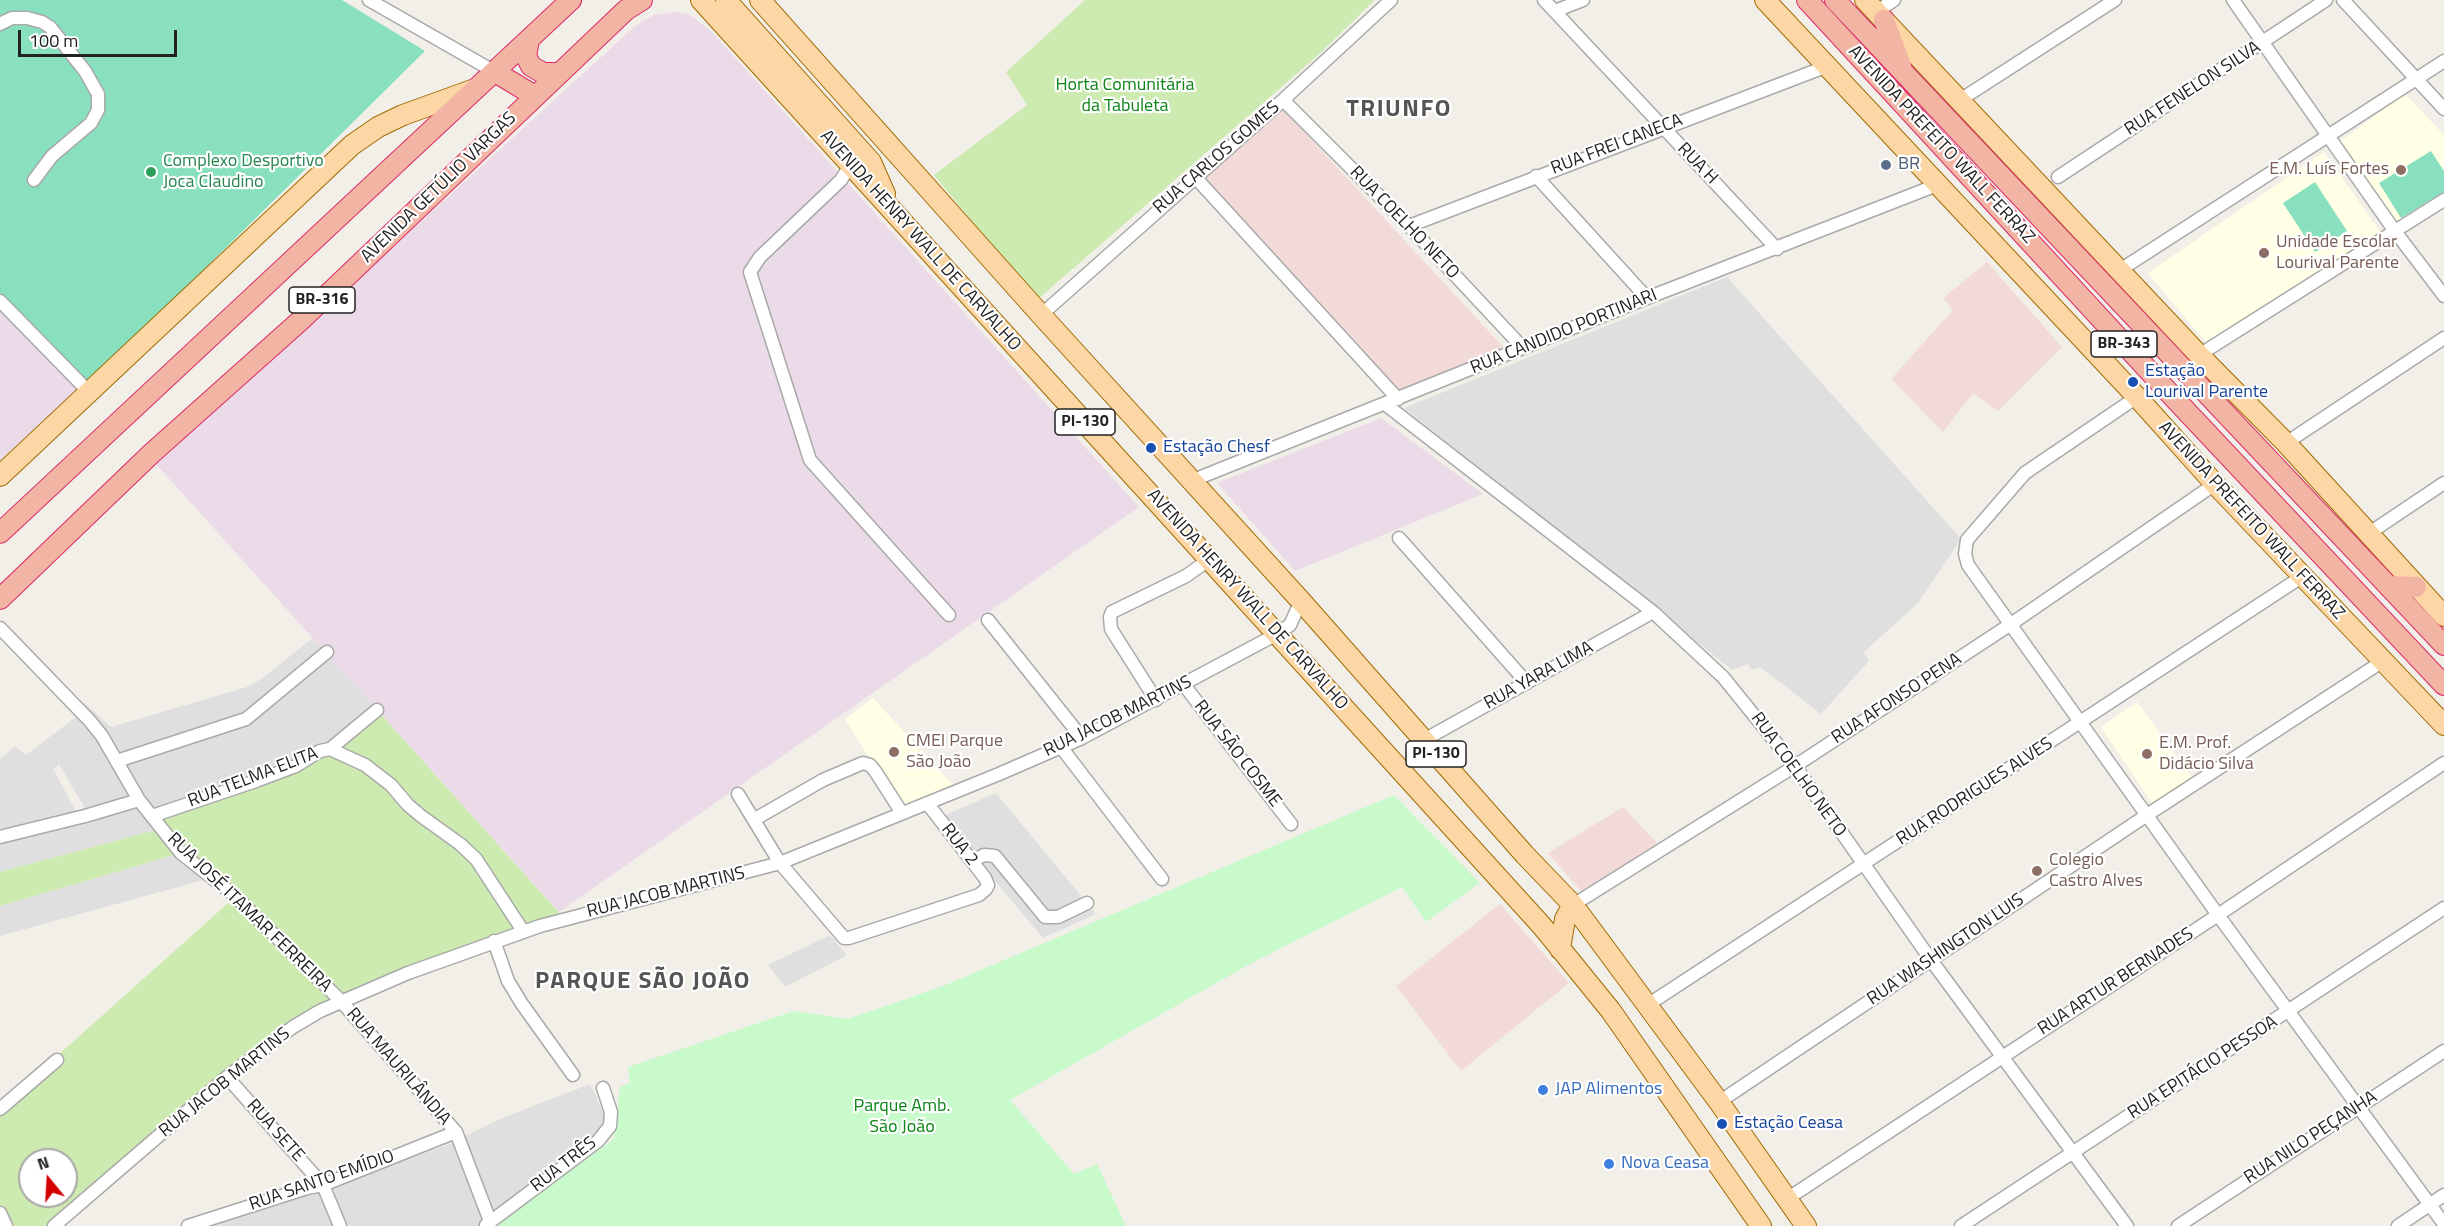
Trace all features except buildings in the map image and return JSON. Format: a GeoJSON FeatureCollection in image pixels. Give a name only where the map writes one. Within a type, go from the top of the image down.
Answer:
{"type":"FeatureCollection","features":[{"type":"Feature","properties":{"kind":"highway","name":"BR-316"},"geometry":{"type":"LineString","coordinates":[[2,530],[571,0]]}},
{"type":"Feature","properties":{"kind":"highway","name":"AVENIDA GETÚLIO VARGAS"},"geometry":{"type":"LineString","coordinates":[[0,599],[152,453],[301,320],[626,10],[642,0]]}},
{"type":"Feature","properties":{"kind":"highway","name":"AVENIDA PREFEITO WALL FERRAZ"},"geometry":{"type":"LineString","coordinates":[[1807,0],[2174,398],[2444,685]]}},
{"type":"Feature","properties":{"kind":"highway","name":"AVENIDA PREFEITO WALL FERRAZ"},"geometry":{"type":"LineString","coordinates":[[1834,0],[2444,645]]}},
{"type":"Feature","properties":{"kind":"highway"},"geometry":{"type":"LineString","coordinates":[[1875,11],[1905,74]]}},
{"type":"Feature","properties":{"kind":"highway"},"geometry":{"type":"LineString","coordinates":[[529,40],[526,56],[531,66],[543,73],[560,73]]}},
{"type":"Feature","properties":{"kind":"highway"},"geometry":{"type":"LineString","coordinates":[[495,72],[535,96]]}},
{"type":"Feature","properties":{"kind":"highway"},"geometry":{"type":"LineString","coordinates":[[2389,586],[2416,587]]}},
{"type":"Feature","properties":{"kind":"main road","name":"AVENIDA HENRY WALL DE CARVALHO"},"geometry":{"type":"LineString","coordinates":[[701,0],[1498,877],[1611,1011],[1761,1226]]}},
{"type":"Feature","properties":{"kind":"main road"},"geometry":{"type":"LineString","coordinates":[[726,0],[875,158],[921,181]]}},
{"type":"Feature","properties":{"kind":"main road"},"geometry":{"type":"LineString","coordinates":[[737,0],[875,158],[892,210]]}},
{"type":"Feature","properties":{"kind":"main road","name":"PI-130"},"geometry":{"type":"LineString","coordinates":[[760,0],[1041,315],[1301,601],[1525,855],[1573,905],[1719,1102],[1806,1226]]}},
{"type":"Feature","properties":{"kind":"main road","name":"AVENIDA PREFEITO WALL FERRAZ"},"geometry":{"type":"LineString","coordinates":[[1765,0],[1825,67],[2137,397],[2215,484],[2444,725]]}},
{"type":"Feature","properties":{"kind":"main road"},"geometry":{"type":"LineString","coordinates":[[1875,11],[2199,355],[2286,443],[2444,616]]}},
{"type":"Feature","properties":{"kind":"main road"},"geometry":{"type":"LineString","coordinates":[[0,476],[352,145],[403,115],[475,89]]}},
{"type":"Feature","properties":{"kind":"main road"},"geometry":{"type":"LineString","coordinates":[[1560,949],[1565,919],[1573,905]]}},
{"type":"Feature","properties":{"kind":"street"},"geometry":{"type":"LineString","coordinates":[[369,0],[495,72]]}},
{"type":"Feature","properties":{"kind":"street","name":"RUA CARLOS GOMES"},"geometry":{"type":"LineString","coordinates":[[1041,315],[1283,100],[1391,0]]}},
{"type":"Feature","properties":{"kind":"street","name":"RUA H"},"geometry":{"type":"LineString","coordinates":[[1544,0],[1777,249]]}},
{"type":"Feature","properties":{"kind":"street"},"geometry":{"type":"LineString","coordinates":[[1555,11],[1583,0]]}},
{"type":"Feature","properties":{"kind":"street"},"geometry":{"type":"LineString","coordinates":[[1875,11],[1894,0]]}},
{"type":"Feature","properties":{"kind":"street"},"geometry":{"type":"LineString","coordinates":[[1960,100],[2115,0]]}},
{"type":"Feature","properties":{"kind":"street"},"geometry":{"type":"LineString","coordinates":[[2234,0],[2394,230],[2444,296]]}},
{"type":"Feature","properties":{"kind":"street","name":"RUA FENELON SILVA"},"geometry":{"type":"LineString","coordinates":[[2058,177],[2326,0]]}},
{"type":"Feature","properties":{"kind":"street"},"geometry":{"type":"LineString","coordinates":[[2343,0],[2444,109]]}},
{"type":"Feature","properties":{"kind":"street"},"geometry":{"type":"LineString","coordinates":[[0,24],[12,18],[27,18],[50,27],[85,71],[98,94],[98,110],[91,123],[52,156],[34,180]]}},
{"type":"Feature","properties":{"kind":"street"},"geometry":{"type":"LineString","coordinates":[[2120,270],[2444,61]]}},
{"type":"Feature","properties":{"kind":"street","name":"RUA FREI CANECA"},"geometry":{"type":"LineString","coordinates":[[1409,226],[1825,67]]}},
{"type":"Feature","properties":{"kind":"street","name":"RUA COELHO NETO"},"geometry":{"type":"LineString","coordinates":[[1283,100],[1409,226],[1523,348]]}},
{"type":"Feature","properties":{"kind":"street"},"geometry":{"type":"LineString","coordinates":[[851,164],[841,180],[760,257],[750,272],[804,444],[814,466],[949,615]]}},
{"type":"Feature","properties":{"kind":"street"},"geometry":{"type":"LineString","coordinates":[[1536,176],[1647,298]]}},
{"type":"Feature","properties":{"kind":"street"},"geometry":{"type":"LineString","coordinates":[[1195,177],[1398,399]]}},
{"type":"Feature","properties":{"kind":"street","name":"RUA CANDIDO PORTINARI"},"geometry":{"type":"LineString","coordinates":[[1191,481],[1647,298],[1937,186]]}},
{"type":"Feature","properties":{"kind":"street"},"geometry":{"type":"LineString","coordinates":[[2199,355],[2444,200]]}},
{"type":"Feature","properties":{"kind":"street"},"geometry":{"type":"LineString","coordinates":[[0,301],[89,392]]}},
{"type":"Feature","properties":{"kind":"street"},"geometry":{"type":"LineString","coordinates":[[2286,443],[2444,338]]}},
{"type":"Feature","properties":{"kind":"street"},"geometry":{"type":"LineString","coordinates":[[2137,397],[2025,473],[1967,540],[1965,554],[1968,565],[2218,915],[2444,1224]]}},
{"type":"Feature","properties":{"kind":"street","name":"RUA COELHO NETO"},"geometry":{"type":"LineString","coordinates":[[1385,404],[1653,612],[1723,677],[1796,766],[1931,960],[2004,1056],[2127,1226]]}},
{"type":"Feature","properties":{"kind":"street"},"geometry":{"type":"LineString","coordinates":[[2368,534],[2444,483]]}},
{"type":"Feature","properties":{"kind":"street","name":"RUA AFONSO PENA"},"geometry":{"type":"LineString","coordinates":[[1573,905],[1796,766],[2011,624],[2215,484]]}},
{"type":"Feature","properties":{"kind":"street"},"geometry":{"type":"LineString","coordinates":[[1400,538],[1527,683]]}},
{"type":"Feature","properties":{"kind":"street"},"geometry":{"type":"LineString","coordinates":[[1156,700],[1111,629],[1112,612],[1186,576],[1210,559]]}},
{"type":"Feature","properties":{"kind":"street","name":"RUA RODRIGUES ALVES"},"geometry":{"type":"LineString","coordinates":[[1646,1006],[2303,576]]}},
{"type":"Feature","properties":{"kind":"street","name":"RUA JACOB MARTINS"},"geometry":{"type":"LineString","coordinates":[[54,1226],[227,1077],[293,1027],[341,1001],[408,973],[523,931],[780,863],[927,803],[1082,738],[1184,685],[1290,625],[1301,601]]}},
{"type":"Feature","properties":{"kind":"street","name":"RUA YARA LIMA"},"geometry":{"type":"LineString","coordinates":[[1424,740],[1653,612]]}},
{"type":"Feature","properties":{"kind":"street"},"geometry":{"type":"LineString","coordinates":[[988,620],[1082,738]]}},
{"type":"Feature","properties":{"kind":"street","name":"RUA JOSÉ ITAMAR FERREIRA"},"geometry":{"type":"LineString","coordinates":[[0,628],[60,693],[90,721],[140,800],[181,853],[235,896],[341,1001]]}},
{"type":"Feature","properties":{"kind":"street"},"geometry":{"type":"LineString","coordinates":[[117,761],[246,719],[327,652]]}},
{"type":"Feature","properties":{"kind":"street","name":"RUA WASHINGTON LUIS"},"geometry":{"type":"LineString","coordinates":[[1719,1102],[2147,815],[2383,661]]}},
{"type":"Feature","properties":{"kind":"street","name":"RUA SÃO COSME"},"geometry":{"type":"LineString","coordinates":[[1184,685],[1291,824]]}},
{"type":"Feature","properties":{"kind":"street","name":"RUA TELMA ELITA"},"geometry":{"type":"LineString","coordinates":[[152,816],[296,766],[320,751],[330,749],[377,710]]}},
{"type":"Feature","properties":{"kind":"street"},"geometry":{"type":"LineString","coordinates":[[1061,747],[1162,879]]}},
{"type":"Feature","properties":{"kind":"street"},"geometry":{"type":"LineString","coordinates":[[330,749],[365,765],[391,785],[408,806],[460,844],[476,859],[523,931]]}},
{"type":"Feature","properties":{"kind":"street"},"geometry":{"type":"LineString","coordinates":[[755,819],[823,780],[862,763],[873,768],[902,813]]}},
{"type":"Feature","properties":{"kind":"street","name":"RUA ARTUR BERNADES"},"geometry":{"type":"LineString","coordinates":[[1786,1199],[2218,915],[2444,763]]}},
{"type":"Feature","properties":{"kind":"street"},"geometry":{"type":"LineString","coordinates":[[738,794],[780,863]]}},
{"type":"Feature","properties":{"kind":"street"},"geometry":{"type":"LineString","coordinates":[[0,837],[140,800]]}},
{"type":"Feature","properties":{"kind":"street","name":"RUA 2"},"geometry":{"type":"LineString","coordinates":[[780,863],[844,938],[979,895],[988,885],[985,878],[927,803]]}},
{"type":"Feature","properties":{"kind":"street"},"geometry":{"type":"LineString","coordinates":[[972,861],[984,855],[995,856],[1045,918],[1058,917],[1087,903]]}},
{"type":"Feature","properties":{"kind":"street","name":"RUA EPITÁCIO PESSOA"},"geometry":{"type":"LineString","coordinates":[[1961,1226],[2444,909]]}},
{"type":"Feature","properties":{"kind":"street"},"geometry":{"type":"LineString","coordinates":[[494,941],[508,981],[573,1075]]}},
{"type":"Feature","properties":{"kind":"street","name":"RUA MAURILÂNDIA"},"geometry":{"type":"LineString","coordinates":[[341,1001],[456,1132]]}},
{"type":"Feature","properties":{"kind":"street","name":"RUA NILO PEÇANHA"},"geometry":{"type":"LineString","coordinates":[[2178,1226],[2444,1051]]}},
{"type":"Feature","properties":{"kind":"street"},"geometry":{"type":"LineString","coordinates":[[0,1109],[57,1060]]}},
{"type":"Feature","properties":{"kind":"street","name":"RUA SETE"},"geometry":{"type":"LineString","coordinates":[[227,1077],[322,1185],[340,1226]]}},
{"type":"Feature","properties":{"kind":"street","name":"RUA TRÊS"},"geometry":{"type":"LineString","coordinates":[[487,1223],[598,1141],[610,1126],[611,1112],[603,1088]]}},
{"type":"Feature","properties":{"kind":"street"},"geometry":{"type":"LineString","coordinates":[[456,1132],[487,1223]]}},
{"type":"Feature","properties":{"kind":"street","name":"RUA SANTO EMÍDIO"},"geometry":{"type":"LineString","coordinates":[[188,1226],[322,1185],[456,1132]]}},
{"type":"Feature","properties":{"kind":"street"},"geometry":{"type":"LineString","coordinates":[[2398,1226],[2444,1195]]}},
{"type":"Feature","properties":{"kind":"street"},"geometry":{"type":"LineString","coordinates":[[0,1213],[6,1226]]}},
{"type":"Feature","properties":{"kind":"shaded area"},"geometry":{"type":"Polygon","coordinates":[[[675,12],[689,14],[712,32],[1139,507],[559,912],[156,464],[635,26],[654,15],[675,12]]]}},
{"type":"Feature","properties":{"kind":"shaded area","name":"E.M. Luís Fortes"},"geometry":{"type":"Polygon","coordinates":[[[2405,94],[2444,135],[2444,198],[2399,226],[2339,142],[2405,94]]]}},
{"type":"Feature","properties":{"kind":"shaded area"},"geometry":{"type":"Polygon","coordinates":[[[1282,108],[1507,351],[1400,393],[1203,181],[1282,108]]]}},
{"type":"Feature","properties":{"kind":"shaded area","name":"Unidade Escolar Lourival Parente"},"geometry":{"type":"Polygon","coordinates":[[[2324,152],[2381,233],[2208,345],[2148,273],[2324,152]]]}},
{"type":"Feature","properties":{"kind":"shaded area"},"geometry":{"type":"Polygon","coordinates":[[[1987,262],[2062,347],[1998,411],[1973,393],[1943,432],[1891,379],[1953,310],[1943,298],[1987,262]]]}},
{"type":"Feature","properties":{"kind":"shaded area"},"geometry":{"type":"Polygon","coordinates":[[[1727,277],[1961,539],[1918,603],[1864,652],[1869,661],[1821,714],[1760,667],[1752,670],[1748,664],[1732,670],[1404,408],[1727,277]]]}},
{"type":"Feature","properties":{"kind":"shaded area"},"geometry":{"type":"Polygon","coordinates":[[[0,293],[89,383],[0,463],[0,293]]]}},
{"type":"Feature","properties":{"kind":"shaded area"},"geometry":{"type":"Polygon","coordinates":[[[1381,418],[1483,494],[1295,571],[1217,483],[1381,418]]]}},
{"type":"Feature","properties":{"kind":"shaded area"},"geometry":{"type":"Polygon","coordinates":[[[312,639],[322,648],[249,712],[121,756],[83,708],[87,705],[111,727],[247,687],[261,679],[312,639]]]}},
{"type":"Feature","properties":{"kind":"shaded area"},"geometry":{"type":"Polygon","coordinates":[[[328,655],[377,710],[327,745],[156,830],[0,872],[0,839],[142,804],[122,764],[244,724],[328,655]]]}},
{"type":"Feature","properties":{"kind":"shaded area","name":"CMEI Parque São João"},"geometry":{"type":"Polygon","coordinates":[[[873,698],[953,785],[901,808],[845,719],[873,698]]]}},
{"type":"Feature","properties":{"kind":"shaded area","name":"E.M. Prof. Didácio Silva"},"geometry":{"type":"Polygon","coordinates":[[[2137,702],[2194,780],[2154,806],[2101,727],[2137,702]]]}},
{"type":"Feature","properties":{"kind":"shaded area"},"geometry":{"type":"Polygon","coordinates":[[[76,717],[101,744],[136,798],[88,814],[59,764],[53,769],[78,815],[0,833],[0,759],[15,746],[26,755],[76,717]]]}},
{"type":"Feature","properties":{"kind":"shaded area"},"geometry":{"type":"Polygon","coordinates":[[[996,793],[1096,914],[1043,938],[941,817],[996,793]]]}},
{"type":"Feature","properties":{"kind":"shaded area"},"geometry":{"type":"Polygon","coordinates":[[[1623,807],[1657,843],[1582,892],[1548,853],[1623,807]]]}},
{"type":"Feature","properties":{"kind":"shaded area"},"geometry":{"type":"Polygon","coordinates":[[[181,853],[207,879],[0,936],[0,906],[181,853]]]}},
{"type":"Feature","properties":{"kind":"shaded area"},"geometry":{"type":"Polygon","coordinates":[[[1500,904],[1569,983],[1461,1071],[1396,986],[1500,904]]]}},
{"type":"Feature","properties":{"kind":"shaded area"},"geometry":{"type":"Polygon","coordinates":[[[830,935],[847,955],[785,987],[768,965],[830,935]]]}},
{"type":"Feature","properties":{"kind":"shaded area"},"geometry":{"type":"Polygon","coordinates":[[[590,1084],[610,1126],[498,1226],[208,1226],[304,1196],[447,1145],[500,1119],[590,1084]]]}},
{"type":"Feature","properties":{"kind":"green space","name":"Complexo Desportivo Joca Claudino"},"geometry":{"type":"Polygon","coordinates":[[[0,0],[342,0],[425,51],[89,383],[0,293],[0,0]]]}},
{"type":"Feature","properties":{"kind":"green space","name":"Horta Comunitária da Tabuleta"},"geometry":{"type":"Polygon","coordinates":[[[1085,0],[1375,0],[1317,56],[1037,300],[934,175],[1027,105],[1006,72],[1085,0]]]}},
{"type":"Feature","properties":{"kind":"green space"},"geometry":{"type":"Polygon","coordinates":[[[2431,151],[2444,171],[2444,192],[2401,218],[2379,183],[2431,151]]]}},
{"type":"Feature","properties":{"kind":"green space"},"geometry":{"type":"Polygon","coordinates":[[[2315,182],[2347,231],[2315,252],[2283,203],[2315,182]]]}},
{"type":"Feature","properties":{"kind":"green space"},"geometry":{"type":"Polygon","coordinates":[[[379,712],[563,917],[488,940],[293,1027],[78,1205],[78,1148],[18,1148],[18,1208],[75,1208],[53,1226],[6,1226],[0,1213],[0,1107],[236,896],[181,853],[0,906],[0,872],[156,830],[152,816],[278,777],[379,712]]]}},
{"type":"Feature","properties":{"kind":"green space","name":"Parque Amb. São João"},"geometry":{"type":"Polygon","coordinates":[[[1394,795],[1480,883],[1426,922],[1402,887],[1248,965],[1010,1100],[1074,1174],[1097,1164],[1126,1226],[498,1226],[510,1214],[614,1139],[620,1087],[630,1083],[628,1067],[794,1011],[848,1019],[943,986],[1394,795]]]}},
{"type":"Feature","properties":{"kind":"place","name":"BR"},"geometry":{"type":"Point","coordinates":[1886,165]}},
{"type":"Feature","properties":{"kind":"place","name":"E.M. Luís Fortes"},"geometry":{"type":"Point","coordinates":[2401,170]}},
{"type":"Feature","properties":{"kind":"place","name":"Complexo Desportivo Joca Claudino"},"geometry":{"type":"Point","coordinates":[151,172]}},
{"type":"Feature","properties":{"kind":"place","name":"Unidade Escolar Lourival Parente"},"geometry":{"type":"Point","coordinates":[2264,253]}},
{"type":"Feature","properties":{"kind":"place","name":"Estação Lourival Parente"},"geometry":{"type":"Point","coordinates":[2133,382]}},
{"type":"Feature","properties":{"kind":"place","name":"Estação Chesf"},"geometry":{"type":"Point","coordinates":[1151,448]}},
{"type":"Feature","properties":{"kind":"place","name":"CMEI Parque São João"},"geometry":{"type":"Point","coordinates":[894,752]}},
{"type":"Feature","properties":{"kind":"place","name":"E.M. Prof. Didácio Silva"},"geometry":{"type":"Point","coordinates":[2147,754]}},
{"type":"Feature","properties":{"kind":"place","name":"Colegio Castro Alves"},"geometry":{"type":"Point","coordinates":[2037,871]}},
{"type":"Feature","properties":{"kind":"place","name":"JAP Alimentos"},"geometry":{"type":"Point","coordinates":[1543,1090]}},
{"type":"Feature","properties":{"kind":"place","name":"Estação Ceasa"},"geometry":{"type":"Point","coordinates":[1722,1124]}},
{"type":"Feature","properties":{"kind":"place","name":"Nova Ceasa"},"geometry":{"type":"Point","coordinates":[1609,1164]}},
{"type":"Feature","properties":{"kind":"district","name":"TRIUNFO"},"geometry":{"type":"Point","coordinates":[1399,110]}},
{"type":"Feature","properties":{"kind":"district","name":"PARQUE SÃO JOÃO"},"geometry":{"type":"Point","coordinates":[643,982]}}]}
